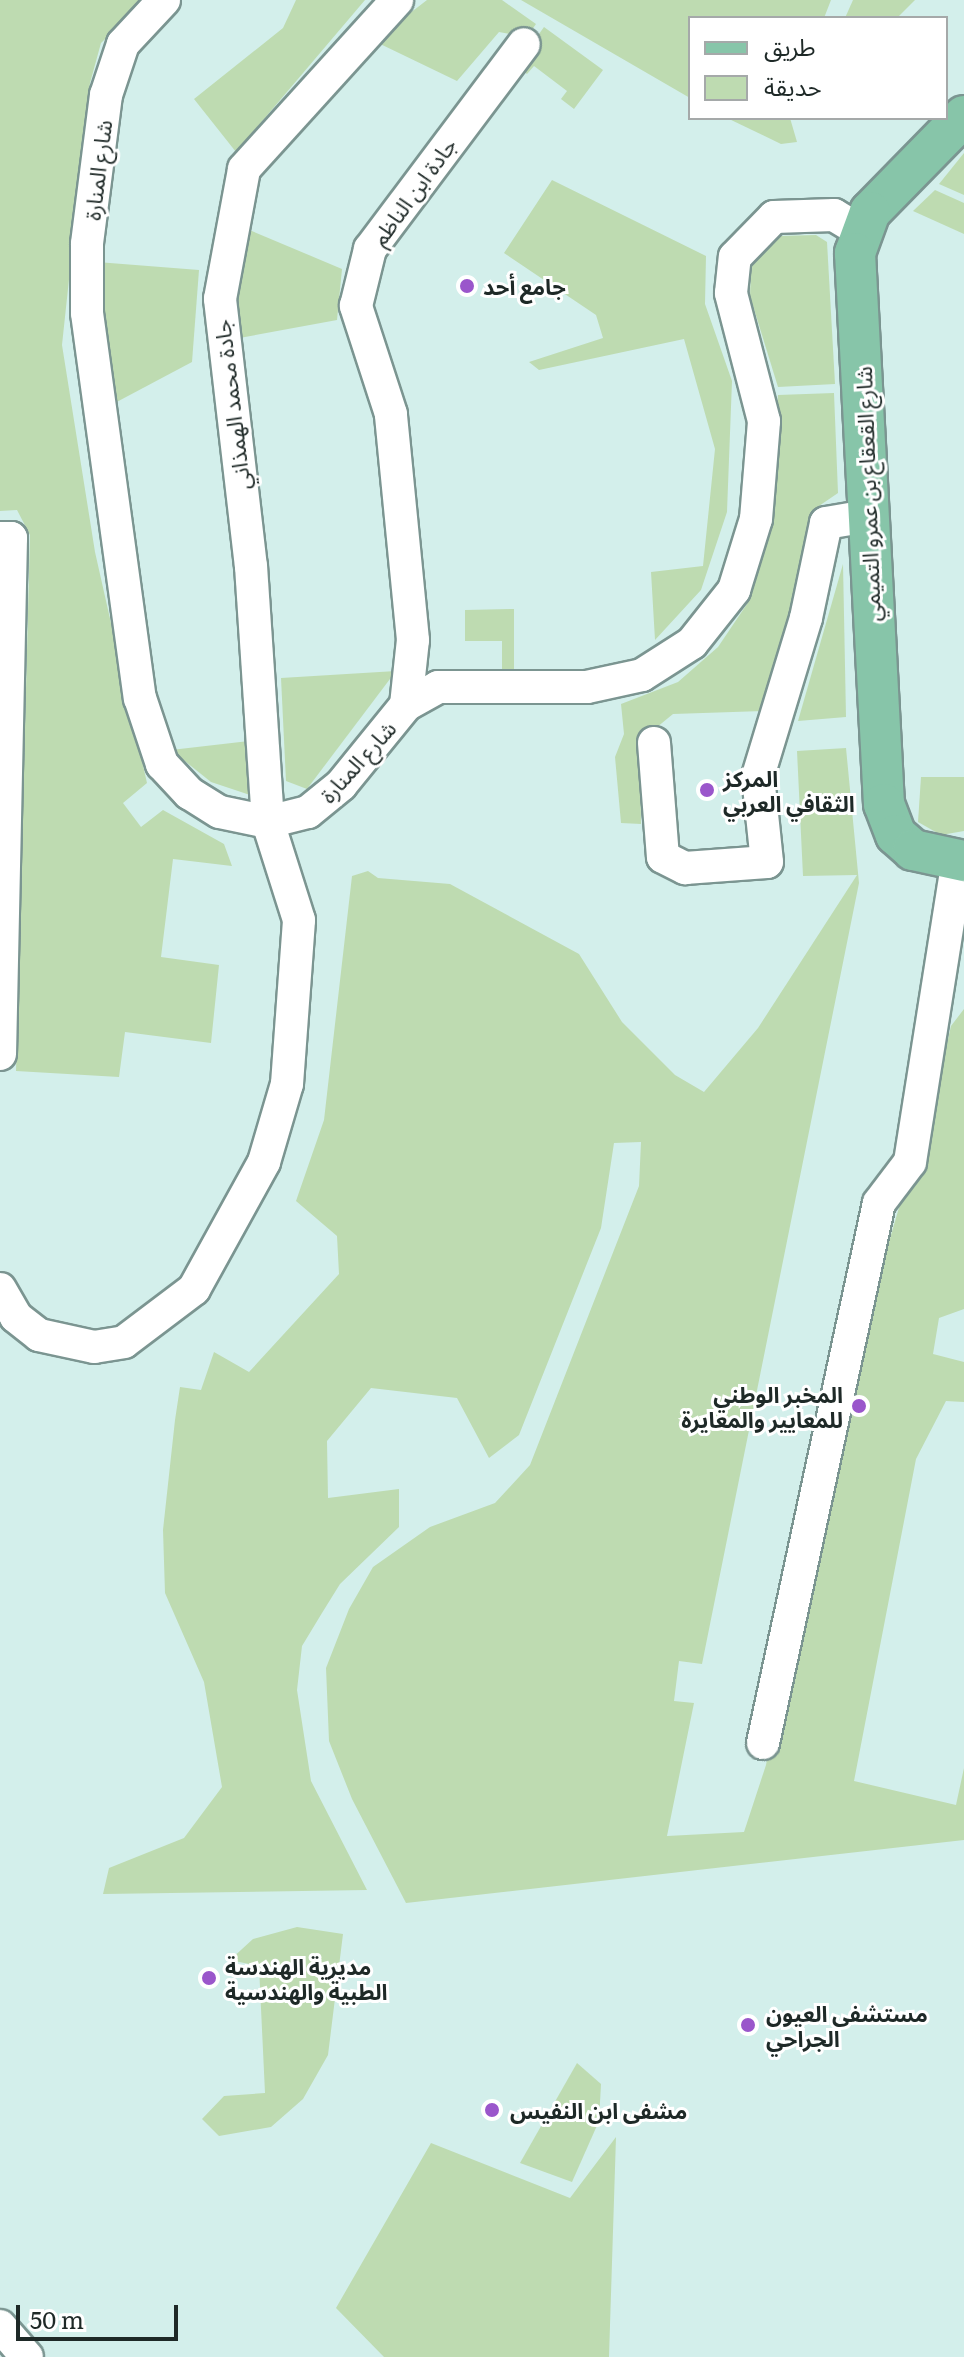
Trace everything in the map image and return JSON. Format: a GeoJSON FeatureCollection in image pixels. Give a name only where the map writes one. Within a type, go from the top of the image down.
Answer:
{"type":"FeatureCollection","features":[{"type":"Feature","properties":{"kind":"main road"},"geometry":{"type":"LineString","coordinates":[[859,230],[964,116]]}},
{"type":"Feature","properties":{"kind":"main road","name":"شارع القعقاع بن عمرو التميمي"},"geometry":{"type":"LineString","coordinates":[[859,230],[868,516],[887,821],[913,850],[960,863]]}},
{"type":"Feature","properties":{"kind":"street","name":"شارع المنارة"},"geometry":{"type":"LineString","coordinates":[[164,0],[123,44],[106,95],[87,244],[87,313],[140,698],[155,751],[198,800],[268,822],[326,800],[406,705],[455,683],[567,688],[642,675],[712,622],[753,539],[764,421],[731,293],[735,257],[774,217],[834,215],[859,230]]}},
{"type":"Feature","properties":{"kind":"street","name":"جادة محمد الهمذاني"},"geometry":{"type":"LineString","coordinates":[[0,1289],[16,1317],[39,1335],[94,1347],[124,1342],[194,1289],[231,1232],[283,1097],[298,1009],[299,920],[268,822],[251,567],[220,326],[228,232],[244,169],[397,0]]}},
{"type":"Feature","properties":{"kind":"street","name":"جادة ابن الناظم"},"geometry":{"type":"LineString","coordinates":[[406,705],[413,640],[391,414],[356,306],[370,249],[524,44]]}},
{"type":"Feature","properties":{"kind":"street"},"geometry":{"type":"LineString","coordinates":[[654,743],[663,857],[685,868],[767,862],[758,776],[806,618],[826,523],[868,516]]}},
{"type":"Feature","properties":{"kind":"street"},"geometry":{"type":"LineString","coordinates":[[0,538],[11,538],[0,1054]]}},
{"type":"Feature","properties":{"kind":"street"},"geometry":{"type":"LineString","coordinates":[[413,640],[429,666],[455,683]]}},
{"type":"Feature","properties":{"kind":"street"},"geometry":{"type":"LineString","coordinates":[[763,1743],[879,1203],[910,1162],[960,863]]}},
{"type":"Feature","properties":{"kind":"street"},"geometry":{"type":"LineString","coordinates":[[0,2326],[27,2357]]}},
{"type":"Feature","properties":{"kind":"green space"},"geometry":{"type":"Polygon","coordinates":[[[0,0],[146,0],[101,43],[90,83],[62,345],[95,552],[147,783],[123,803],[141,827],[163,810],[224,844],[232,866],[173,859],[161,957],[219,965],[211,1043],[125,1032],[119,1077],[16,1071],[30,535],[17,510],[0,511],[0,0]]]}},
{"type":"Feature","properties":{"kind":"green space"},"geometry":{"type":"Polygon","coordinates":[[[296,0],[365,0],[236,152],[194,99],[283,28],[296,0]]]}},
{"type":"Feature","properties":{"kind":"green space"},"geometry":{"type":"Polygon","coordinates":[[[427,0],[502,0],[536,24],[527,37],[499,32],[457,81],[374,41],[427,0]]]}},
{"type":"Feature","properties":{"kind":"green space"},"geometry":{"type":"Polygon","coordinates":[[[521,0],[831,0],[825,16],[688,16],[688,97],[521,0]]]}},
{"type":"Feature","properties":{"kind":"green space"},"geometry":{"type":"Polygon","coordinates":[[[853,0],[915,0],[899,16],[846,16],[853,0]]]}},
{"type":"Feature","properties":{"kind":"green space"},"geometry":{"type":"Polygon","coordinates":[[[544,27],[603,70],[574,109],[561,99],[567,91],[534,66],[527,74],[516,66],[544,27]]]}},
{"type":"Feature","properties":{"kind":"green space"},"geometry":{"type":"Polygon","coordinates":[[[731,120],[791,120],[797,142],[781,144],[731,120]]]}},
{"type":"Feature","properties":{"kind":"green space"},"geometry":{"type":"Polygon","coordinates":[[[964,153],[964,195],[939,184],[964,153]]]}},
{"type":"Feature","properties":{"kind":"green space"},"geometry":{"type":"Polygon","coordinates":[[[552,180],[706,256],[705,304],[732,381],[727,512],[701,590],[655,640],[651,572],[703,566],[715,449],[684,339],[539,370],[529,362],[603,338],[596,315],[504,253],[552,180]]]}},
{"type":"Feature","properties":{"kind":"green space"},"geometry":{"type":"Polygon","coordinates":[[[935,190],[964,203],[964,234],[913,211],[935,190]]]}},
{"type":"Feature","properties":{"kind":"green space"},"geometry":{"type":"Polygon","coordinates":[[[240,226],[342,269],[337,320],[234,339],[240,226]]]}},
{"type":"Feature","properties":{"kind":"green space"},"geometry":{"type":"Polygon","coordinates":[[[816,235],[827,242],[835,384],[778,387],[750,296],[751,267],[779,236],[816,235]]]}},
{"type":"Feature","properties":{"kind":"green space"},"geometry":{"type":"Polygon","coordinates":[[[97,262],[199,270],[192,362],[111,405],[97,262]]]}},
{"type":"Feature","properties":{"kind":"green space"},"geometry":{"type":"Polygon","coordinates":[[[834,393],[838,493],[816,508],[778,690],[763,711],[673,714],[640,741],[641,824],[621,823],[615,757],[624,734],[621,704],[678,682],[718,647],[747,604],[766,543],[778,395],[834,393]]]}},
{"type":"Feature","properties":{"kind":"green space"},"geometry":{"type":"Polygon","coordinates":[[[843,564],[846,717],[798,721],[843,564]]]}},
{"type":"Feature","properties":{"kind":"green space"},"geometry":{"type":"Polygon","coordinates":[[[514,609],[514,669],[502,669],[502,641],[465,641],[465,610],[514,609]]]}},
{"type":"Feature","properties":{"kind":"green space"},"geometry":{"type":"Polygon","coordinates":[[[396,671],[307,789],[286,781],[281,678],[396,671]]]}},
{"type":"Feature","properties":{"kind":"green space"},"geometry":{"type":"Polygon","coordinates":[[[249,741],[250,795],[211,782],[171,750],[249,741]]]}},
{"type":"Feature","properties":{"kind":"green space"},"geometry":{"type":"Polygon","coordinates":[[[846,748],[859,883],[702,1664],[679,1661],[674,1701],[694,1703],[667,1836],[744,1832],[766,1765],[828,1451],[905,1187],[916,1180],[951,1026],[964,1009],[964,1309],[939,1318],[933,1354],[964,1362],[964,1402],[946,1401],[916,1459],[854,1781],[956,1805],[964,1768],[964,1840],[406,1903],[352,1799],[329,1741],[326,1668],[349,1609],[373,1567],[430,1527],[495,1503],[530,1465],[639,1186],[641,1142],[614,1143],[601,1228],[519,1435],[489,1458],[457,1398],[371,1388],[327,1441],[328,1498],[399,1489],[399,1527],[340,1584],[302,1646],[297,1690],[311,1781],[367,1890],[103,1894],[109,1868],[184,1838],[222,1787],[204,1682],[165,1593],[163,1530],[175,1420],[180,1387],[201,1390],[214,1352],[249,1372],[339,1274],[337,1236],[296,1201],[324,1120],[352,876],[368,871],[378,878],[450,884],[579,954],[622,1022],[675,1075],[704,1092],[758,1028],[857,875],[803,876],[797,751],[846,748]]]}},
{"type":"Feature","properties":{"kind":"green space"},"geometry":{"type":"Polygon","coordinates":[[[921,777],[964,777],[964,831],[941,835],[918,822],[921,777]]]}},
{"type":"Feature","properties":{"kind":"green space"},"geometry":{"type":"Polygon","coordinates":[[[297,1927],[343,1934],[328,2055],[303,2099],[271,2127],[219,2136],[202,2119],[224,2096],[265,2093],[259,1966],[230,1960],[253,1939],[297,1927]]]}},
{"type":"Feature","properties":{"kind":"green space"},"geometry":{"type":"Polygon","coordinates":[[[577,2063],[601,2084],[599,2121],[572,2182],[520,2163],[577,2063]]]}},
{"type":"Feature","properties":{"kind":"green space"},"geometry":{"type":"Polygon","coordinates":[[[616,2137],[609,2357],[384,2357],[336,2308],[431,2143],[570,2198],[616,2137]]]}},
{"type":"Feature","properties":{"kind":"place","name":"جامع أحد"},"geometry":{"type":"Point","coordinates":[467,286]}},
{"type":"Feature","properties":{"kind":"place","name":"المركز الثقافي العربي"},"geometry":{"type":"Point","coordinates":[707,790]}},
{"type":"Feature","properties":{"kind":"place","name":"المخبر الوطني للمعايير والمعايرة"},"geometry":{"type":"Point","coordinates":[859,1406]}},
{"type":"Feature","properties":{"kind":"place","name":"مديرية الهندسة الطبية والهندسية"},"geometry":{"type":"Point","coordinates":[209,1978]}},
{"type":"Feature","properties":{"kind":"place","name":"مستشفى العيون الجراحي"},"geometry":{"type":"Point","coordinates":[748,2025]}},
{"type":"Feature","properties":{"kind":"place","name":"مشفى ابن النفيس"},"geometry":{"type":"Point","coordinates":[492,2110]}}]}
